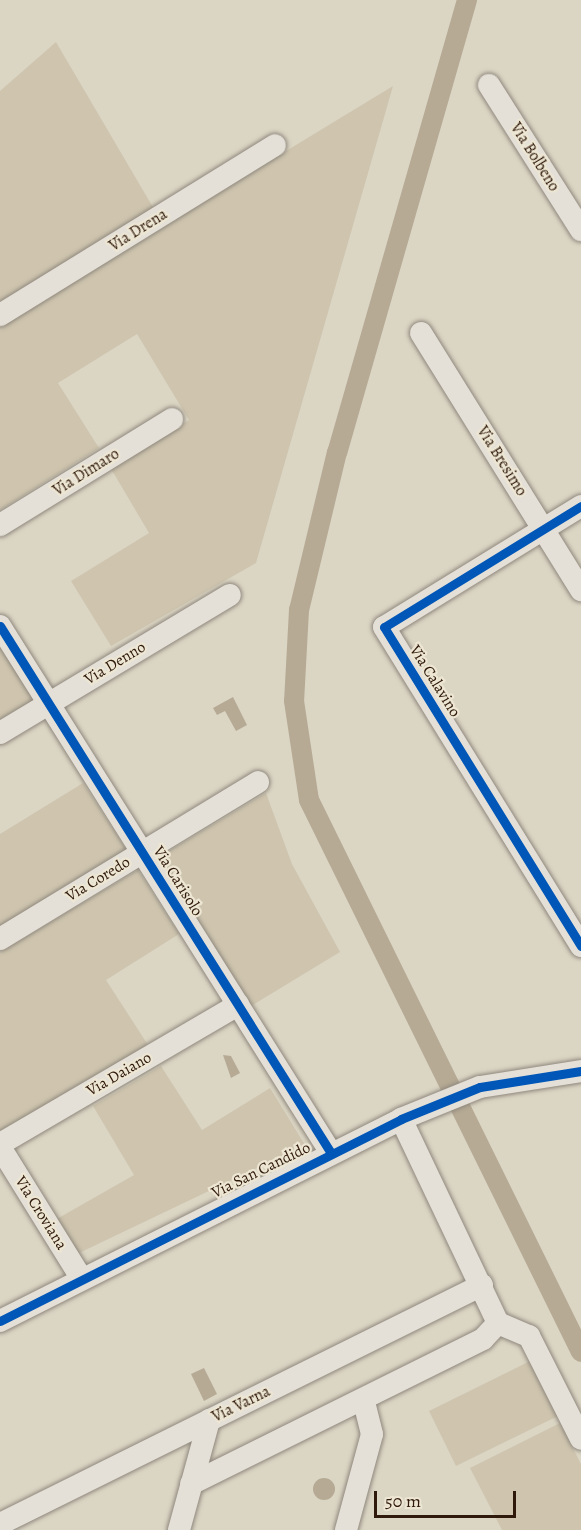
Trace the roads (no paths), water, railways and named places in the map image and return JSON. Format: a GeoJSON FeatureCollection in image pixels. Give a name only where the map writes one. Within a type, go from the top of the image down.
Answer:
{"type":"FeatureCollection","features":[{"type":"Feature","properties":{"kind":"street","name":"Via Bolbeno"},"geometry":{"type":"LineString","coordinates":[[489,85],[581,230]]}},
{"type":"Feature","properties":{"kind":"street","name":"Via Drena"},"geometry":{"type":"LineString","coordinates":[[0,315],[275,145]]}},
{"type":"Feature","properties":{"kind":"street","name":"Via Bresimo"},"geometry":{"type":"LineString","coordinates":[[421,333],[581,590]]}},
{"type":"Feature","properties":{"kind":"street","name":"Via Dimaro"},"geometry":{"type":"LineString","coordinates":[[0,525],[172,419]]}},
{"type":"Feature","properties":{"kind":"street","name":"Via Calavino"},"geometry":{"type":"LineString","coordinates":[[581,506],[384,627],[581,946]]}},
{"type":"Feature","properties":{"kind":"street","name":"Via Denno"},"geometry":{"type":"LineString","coordinates":[[0,733],[230,595]]}},
{"type":"Feature","properties":{"kind":"street","name":"Via Carisolo"},"geometry":{"type":"LineString","coordinates":[[0,626],[331,1153]]}},
{"type":"Feature","properties":{"kind":"street","name":"Via Coredo"},"geometry":{"type":"LineString","coordinates":[[0,939],[258,782]]}},
{"type":"Feature","properties":{"kind":"street","name":"Via Daiano"},"geometry":{"type":"LineString","coordinates":[[0,1145],[238,1005]]}},
{"type":"Feature","properties":{"kind":"street","name":"Via San Candido"},"geometry":{"type":"LineString","coordinates":[[0,1322],[401,1119],[430,1110],[480,1087],[581,1071]]}},
{"type":"Feature","properties":{"kind":"street"},"geometry":{"type":"LineString","coordinates":[[401,1119],[483,1285],[498,1323],[529,1336],[581,1439]]}},
{"type":"Feature","properties":{"kind":"street","name":"Via Croviana"},"geometry":{"type":"LineString","coordinates":[[0,1145],[82,1280]]}},
{"type":"Feature","properties":{"kind":"street","name":"Via Varna"},"geometry":{"type":"LineString","coordinates":[[0,1524],[483,1285]]}},
{"type":"Feature","properties":{"kind":"street"},"geometry":{"type":"LineString","coordinates":[[191,1484],[483,1339],[498,1323]]}},
{"type":"Feature","properties":{"kind":"street"},"geometry":{"type":"LineString","coordinates":[[346,1530],[372,1434],[363,1399]]}},
{"type":"Feature","properties":{"kind":"street"},"geometry":{"type":"LineString","coordinates":[[179,1530],[209,1419]]}},
{"type":"Feature","properties":{"kind":"waterway"},"geometry":{"type":"LineString","coordinates":[[467,0],[337,452],[299,610],[294,701],[309,800],[581,1352]]}}]}
